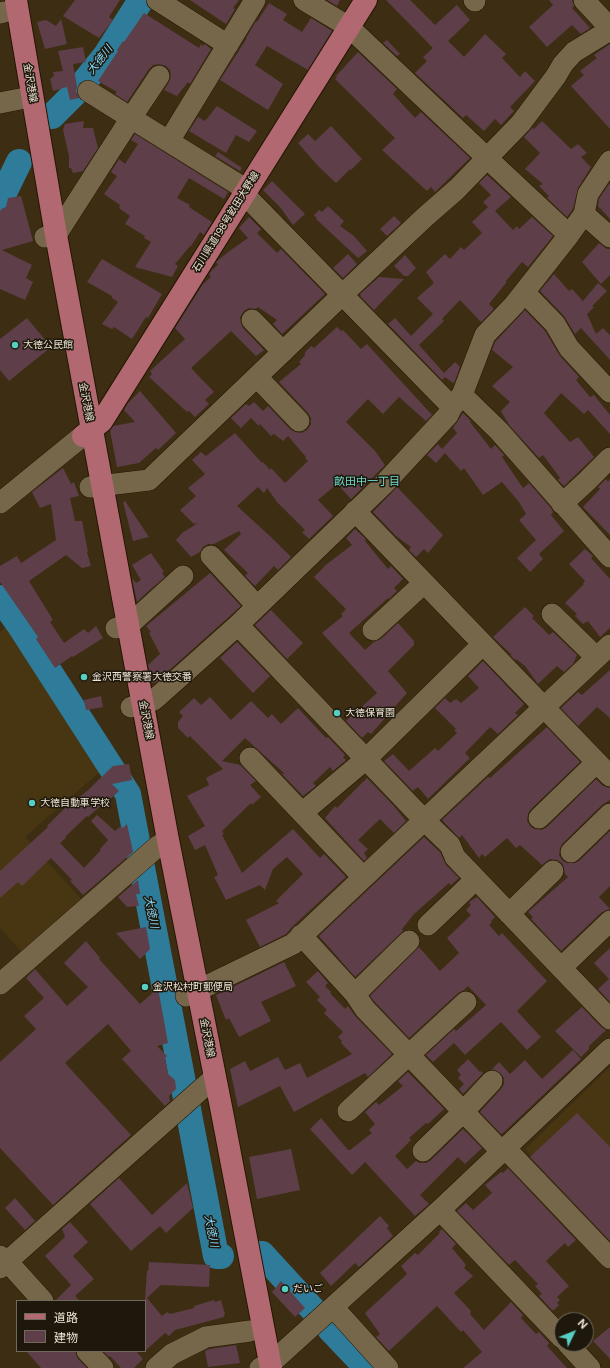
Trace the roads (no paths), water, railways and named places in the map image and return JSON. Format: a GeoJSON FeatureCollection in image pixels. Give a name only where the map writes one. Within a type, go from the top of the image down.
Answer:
{"type":"FeatureCollection","features":[{"type":"Feature","properties":{"kind":"main road","name":"石川県道198号畝田大野線"},"geometry":{"type":"LineString","coordinates":[[86,434],[102,421],[366,0]]}},
{"type":"Feature","properties":{"kind":"main road","name":"金沢港線"},"geometry":{"type":"LineString","coordinates":[[5,4],[10,101],[51,236]]}},
{"type":"Feature","properties":{"kind":"main road","name":"金沢港線"},"geometry":{"type":"LineString","coordinates":[[5,4],[51,236],[86,434],[137,706],[152,852],[192,994],[198,1092],[250,1331],[264,1367]]}},
{"type":"Feature","properties":{"kind":"main road","name":"金沢港線"},"geometry":{"type":"LineString","coordinates":[[198,1092],[264,1367]]}},
{"type":"Feature","properties":{"kind":"street"},"geometry":{"type":"LineString","coordinates":[[158,0],[228,44]]}},
{"type":"Feature","properties":{"kind":"street"},"geometry":{"type":"LineString","coordinates":[[169,141],[255,0]]}},
{"type":"Feature","properties":{"kind":"street"},"geometry":{"type":"LineString","coordinates":[[304,0],[349,27],[569,235]]}},
{"type":"Feature","properties":{"kind":"street"},"geometry":{"type":"LineString","coordinates":[[96,487],[150,480],[342,295],[457,189],[521,123],[556,76],[563,64],[574,52],[610,29],[584,0]]}},
{"type":"Feature","properties":{"kind":"street"},"geometry":{"type":"LineString","coordinates":[[51,236],[158,76]]}},
{"type":"Feature","properties":{"kind":"street"},"geometry":{"type":"LineString","coordinates":[[88,91],[169,141],[246,192],[342,295],[457,401],[499,431],[610,557]]}},
{"type":"Feature","properties":{"kind":"street"},"geometry":{"type":"LineString","coordinates":[[137,706],[155,699],[238,625],[383,485],[448,415],[457,401],[485,335],[514,305],[569,235],[584,214],[588,194],[610,161]]}},
{"type":"Feature","properties":{"kind":"street"},"geometry":{"type":"LineString","coordinates":[[584,214],[610,237]]}},
{"type":"Feature","properties":{"kind":"street"},"geometry":{"type":"LineString","coordinates":[[524,292],[556,324],[569,348],[610,392]]}},
{"type":"Feature","properties":{"kind":"street"},"geometry":{"type":"LineString","coordinates":[[252,320],[283,352]]}},
{"type":"Feature","properties":{"kind":"street"},"geometry":{"type":"LineString","coordinates":[[257,377],[299,421]]}},
{"type":"Feature","properties":{"kind":"street"},"geometry":{"type":"LineString","coordinates":[[0,503],[86,434]]}},
{"type":"Feature","properties":{"kind":"street"},"geometry":{"type":"LineString","coordinates":[[562,504],[610,458]]}},
{"type":"Feature","properties":{"kind":"street"},"geometry":{"type":"LineString","coordinates":[[355,511],[603,769],[539,818]]}},
{"type":"Feature","properties":{"kind":"street"},"geometry":{"type":"LineString","coordinates":[[211,556],[257,606]]}},
{"type":"Feature","properties":{"kind":"street"},"geometry":{"type":"LineString","coordinates":[[122,627],[183,576]]}},
{"type":"Feature","properties":{"kind":"street"},"geometry":{"type":"LineString","coordinates":[[373,630],[424,583]]}},
{"type":"Feature","properties":{"kind":"street"},"geometry":{"type":"LineString","coordinates":[[192,994],[292,944],[603,651],[552,614]]}},
{"type":"Feature","properties":{"kind":"street"},"geometry":{"type":"LineString","coordinates":[[238,625],[424,820],[450,845],[454,857],[610,1019]]}},
{"type":"Feature","properties":{"kind":"street"},"geometry":{"type":"LineString","coordinates":[[302,813],[366,758],[482,644]]}},
{"type":"Feature","properties":{"kind":"street"},"geometry":{"type":"LineString","coordinates":[[250,758],[363,877]]}},
{"type":"Feature","properties":{"kind":"street"},"geometry":{"type":"LineString","coordinates":[[571,852],[610,814]]}},
{"type":"Feature","properties":{"kind":"street"},"geometry":{"type":"LineString","coordinates":[[0,984],[152,852]]}},
{"type":"Feature","properties":{"kind":"street"},"geometry":{"type":"LineString","coordinates":[[509,914],[553,871]]}},
{"type":"Feature","properties":{"kind":"street"},"geometry":{"type":"LineString","coordinates":[[428,925],[476,879]]}},
{"type":"Feature","properties":{"kind":"street"},"geometry":{"type":"LineString","coordinates":[[561,968],[610,921]]}},
{"type":"Feature","properties":{"kind":"street"},"geometry":{"type":"LineString","coordinates":[[301,935],[355,994],[365,1009],[463,1112],[504,1150],[610,1258]]}},
{"type":"Feature","properties":{"kind":"street"},"geometry":{"type":"LineString","coordinates":[[355,994],[409,941]]}},
{"type":"Feature","properties":{"kind":"street"},"geometry":{"type":"LineString","coordinates":[[348,1111],[466,1002]]}},
{"type":"Feature","properties":{"kind":"street"},"geometry":{"type":"LineString","coordinates":[[264,1367],[334,1308],[610,1050]]}},
{"type":"Feature","properties":{"kind":"street"},"geometry":{"type":"LineString","coordinates":[[423,1151],[492,1081]]}},
{"type":"Feature","properties":{"kind":"street"},"geometry":{"type":"LineString","coordinates":[[42,1300],[2,1262],[198,1092]]}},
{"type":"Feature","properties":{"kind":"street"},"geometry":{"type":"LineString","coordinates":[[440,1210],[554,1330]]}},
{"type":"Feature","properties":{"kind":"street"},"geometry":{"type":"LineString","coordinates":[[334,1308],[388,1368]]}},
{"type":"Feature","properties":{"kind":"street"},"geometry":{"type":"LineString","coordinates":[[156,1368],[172,1354],[206,1337],[250,1331]]}},
{"type":"Feature","properties":{"kind":"street"},"geometry":{"type":"LineString","coordinates":[[89,1352],[103,1368]]}},
{"type":"Feature","properties":{"kind":"street"},"geometry":{"type":"LineString","coordinates":[[575,1352],[590,1368]]}},
{"type":"Feature","properties":{"kind":"waterway","name":"大徳川"},"geometry":{"type":"LineString","coordinates":[[52,116],[77,91],[106,55],[141,0]]}},
{"type":"Feature","properties":{"kind":"waterway","name":"大徳川"},"geometry":{"type":"LineString","coordinates":[[0,201],[19,162]]}},
{"type":"Feature","properties":{"kind":"waterway","name":"大徳川"},"geometry":{"type":"LineString","coordinates":[[0,598],[20,626],[128,794],[216,1256],[221,1256]]}},
{"type":"Feature","properties":{"kind":"waterway","name":"大徳川"},"geometry":{"type":"LineString","coordinates":[[259,1254],[262,1254],[317,1314]]}},
{"type":"Feature","properties":{"kind":"waterway","name":"大徳川"},"geometry":{"type":"LineString","coordinates":[[330,1329],[367,1368]]}},
{"type":"Feature","properties":{"kind":"place","name":"大徳公民館"},"geometry":{"type":"Point","coordinates":[15,345]}},
{"type":"Feature","properties":{"kind":"place","name":"金沢西警察署大徳交番"},"geometry":{"type":"Point","coordinates":[84,677]}},
{"type":"Feature","properties":{"kind":"place","name":"大徳保育園"},"geometry":{"type":"Point","coordinates":[337,713]}},
{"type":"Feature","properties":{"kind":"place","name":"大徳自動車学校"},"geometry":{"type":"Point","coordinates":[32,803]}},
{"type":"Feature","properties":{"kind":"place","name":"金沢松村町郵便局"},"geometry":{"type":"Point","coordinates":[145,987]}},
{"type":"Feature","properties":{"kind":"place","name":"だいご"},"geometry":{"type":"Point","coordinates":[285,1289]}},
{"type":"Feature","properties":{"kind":"district","name":"畝田中一丁目"},"geometry":{"type":"Point","coordinates":[367,482]}}]}
